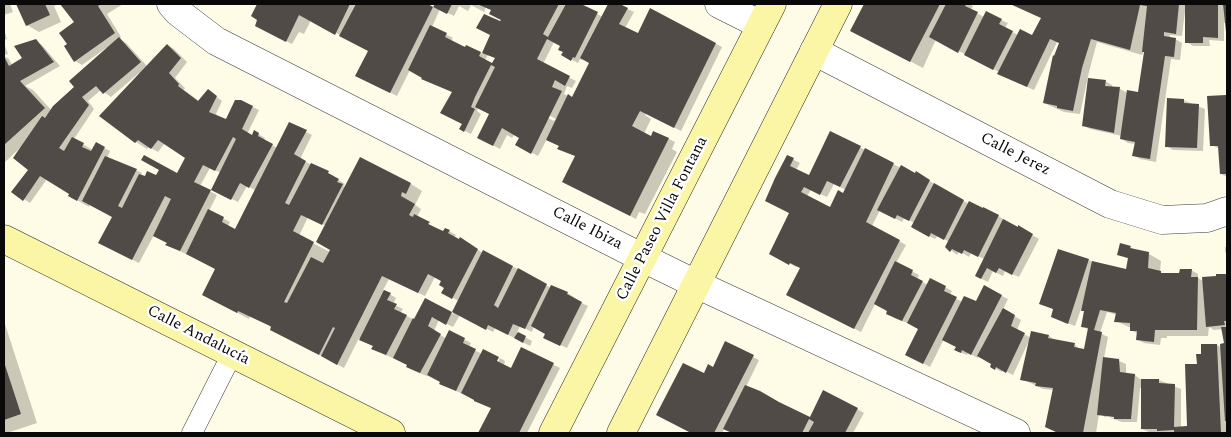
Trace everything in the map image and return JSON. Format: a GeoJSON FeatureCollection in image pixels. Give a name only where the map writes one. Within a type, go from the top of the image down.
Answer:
{"type":"FeatureCollection","features":[{"type":"Feature","properties":{"kind":"street","name":"Calle Ibiza"},"geometry":{"type":"LineString","coordinates":[[171,4],[178,12],[216,41],[643,258],[1016,433]]}},
{"type":"Feature","properties":{"kind":"street"},"geometry":{"type":"LineString","coordinates":[[719,4],[767,14]]}},
{"type":"Feature","properties":{"kind":"street"},"geometry":{"type":"LineString","coordinates":[[620,433],[838,4]]}},
{"type":"Feature","properties":{"kind":"street","name":"Calle Paseo Villa Fontana"},"geometry":{"type":"LineString","coordinates":[[553,433],[767,14]]}},
{"type":"Feature","properties":{"kind":"street","name":"Calle Jerez"},"geometry":{"type":"LineString","coordinates":[[814,51],[1110,204],[1162,220],[1207,218],[1227,211]]}},
{"type":"Feature","properties":{"kind":"street","name":"Calle Andalucía"},"geometry":{"type":"LineString","coordinates":[[4,239],[391,433]]}},
{"type":"Feature","properties":{"kind":"lane"},"geometry":{"type":"LineString","coordinates":[[192,433],[232,354]]}},
{"type":"Feature","properties":{"kind":"building"},"geometry":{"type":"Polygon","coordinates":[[[16,4],[45,4],[50,15],[26,26],[16,4]]]}},
{"type":"Feature","properties":{"kind":"building"},"geometry":{"type":"Polygon","coordinates":[[[60,4],[101,4],[98,6],[115,33],[74,62],[64,46],[67,44],[59,33],[74,22],[60,4]]]}},
{"type":"Feature","properties":{"kind":"building"},"geometry":{"type":"Polygon","coordinates":[[[257,4],[350,4],[335,35],[299,15],[286,42],[255,26],[257,20],[251,16],[257,4]]]}},
{"type":"Feature","properties":{"kind":"building"},"geometry":{"type":"Polygon","coordinates":[[[356,4],[428,4],[433,7],[390,93],[355,76],[368,51],[339,36],[356,4]]]}},
{"type":"Feature","properties":{"kind":"building"},"geometry":{"type":"Polygon","coordinates":[[[435,4],[452,4],[447,14],[433,7],[435,4]]]}},
{"type":"Feature","properties":{"kind":"building"},"geometry":{"type":"Polygon","coordinates":[[[477,4],[559,4],[543,34],[548,37],[566,4],[581,4],[598,12],[575,58],[573,57],[571,61],[561,55],[563,52],[558,50],[560,46],[547,39],[537,59],[570,76],[565,86],[555,80],[552,87],[562,91],[531,154],[515,145],[519,138],[502,128],[493,146],[477,138],[489,114],[475,107],[495,67],[491,65],[475,97],[471,107],[475,109],[464,132],[459,129],[462,124],[440,113],[452,92],[421,79],[408,70],[430,25],[447,33],[445,37],[465,47],[466,45],[481,52],[479,56],[492,63],[495,58],[482,53],[490,35],[476,28],[484,14],[501,20],[489,14],[491,10],[477,4]]]}},
{"type":"Feature","properties":{"kind":"building"},"geometry":{"type":"Polygon","coordinates":[[[608,4],[620,4],[628,8],[619,24],[638,33],[650,8],[716,43],[674,128],[640,111],[632,126],[651,136],[653,131],[669,138],[630,216],[562,182],[575,156],[557,149],[559,146],[546,140],[568,94],[572,97],[589,63],[580,58],[608,4]]]}},
{"type":"Feature","properties":{"kind":"building"},"geometry":{"type":"Polygon","coordinates":[[[864,4],[940,4],[910,62],[850,31],[864,4]]]}},
{"type":"Feature","properties":{"kind":"building"},"geometry":{"type":"Polygon","coordinates":[[[946,4],[966,4],[965,6],[978,12],[958,53],[929,37],[946,4]]]}},
{"type":"Feature","properties":{"kind":"building"},"geometry":{"type":"Polygon","coordinates":[[[1010,4],[1179,4],[1176,34],[1164,32],[1164,36],[1176,38],[1174,57],[1165,56],[1150,159],[1132,156],[1135,142],[1120,139],[1127,90],[1138,92],[1144,52],[1142,52],[1147,6],[1140,5],[1130,50],[1091,39],[1082,68],[1073,111],[1043,103],[1053,55],[1059,43],[1050,39],[1027,87],[997,74],[1020,29],[1032,35],[1041,18],[1010,4]]]}},
{"type":"Feature","properties":{"kind":"building"},"geometry":{"type":"Polygon","coordinates":[[[1185,4],[1218,4],[1218,38],[1203,37],[1203,43],[1185,43],[1185,4]]]}},
{"type":"Feature","properties":{"kind":"building"},"geometry":{"type":"Polygon","coordinates":[[[1223,4],[1227,4],[1227,32],[1226,32],[1223,4]]]}},
{"type":"Feature","properties":{"kind":"building"},"geometry":{"type":"Polygon","coordinates":[[[986,11],[1002,19],[999,24],[1013,31],[993,70],[964,55],[986,11]]]}},
{"type":"Feature","properties":{"kind":"building"},"geometry":{"type":"Polygon","coordinates":[[[119,37],[141,62],[103,94],[96,86],[82,97],[89,105],[59,148],[64,151],[72,137],[84,143],[82,147],[91,151],[96,142],[105,147],[77,201],[40,176],[23,201],[11,192],[28,170],[13,158],[42,116],[45,118],[53,106],[74,87],[69,81],[119,37]]]}},
{"type":"Feature","properties":{"kind":"building"},"geometry":{"type":"Polygon","coordinates":[[[36,39],[54,62],[20,81],[45,108],[4,145],[4,56],[9,66],[22,58],[14,46],[36,39]]]}},
{"type":"Feature","properties":{"kind":"building"},"geometry":{"type":"Polygon","coordinates":[[[167,44],[181,58],[169,73],[179,84],[178,86],[198,101],[208,89],[217,96],[209,112],[226,119],[235,100],[241,100],[253,106],[242,129],[252,135],[254,130],[259,133],[258,136],[273,144],[249,188],[240,183],[231,200],[211,190],[180,251],[165,245],[167,243],[153,236],[171,199],[165,196],[132,260],[98,243],[112,217],[82,201],[105,156],[137,169],[118,206],[122,208],[139,174],[145,176],[147,171],[156,175],[159,170],[141,160],[144,155],[177,173],[185,158],[158,140],[151,149],[138,140],[135,143],[99,116],[167,44]],[[233,137],[215,171],[203,165],[194,182],[211,190],[236,139],[233,137]]]}},
{"type":"Feature","properties":{"kind":"building"},"geometry":{"type":"Polygon","coordinates":[[[1088,78],[1106,80],[1105,86],[1120,87],[1114,133],[1082,126],[1088,78]]]}},
{"type":"Feature","properties":{"kind":"building"},"geometry":{"type":"Polygon","coordinates":[[[1226,95],[1227,174],[1220,174],[1218,146],[1210,146],[1207,96],[1226,95]]]}},
{"type":"Feature","properties":{"kind":"building"},"geometry":{"type":"Polygon","coordinates":[[[1167,98],[1184,99],[1184,103],[1199,104],[1197,148],[1165,147],[1167,98]]]}},
{"type":"Feature","properties":{"kind":"building"},"geometry":{"type":"Polygon","coordinates":[[[289,122],[307,130],[294,154],[306,161],[285,203],[289,205],[311,163],[329,171],[328,173],[339,179],[337,182],[343,184],[322,225],[301,215],[293,231],[314,242],[284,302],[287,303],[311,257],[323,263],[330,250],[316,242],[360,157],[411,183],[406,194],[402,192],[401,196],[415,204],[409,215],[413,217],[414,214],[430,222],[428,224],[443,231],[445,228],[450,230],[448,233],[459,239],[460,237],[478,249],[452,299],[441,293],[444,288],[439,285],[441,281],[428,274],[418,293],[382,276],[337,365],[321,356],[335,328],[333,327],[319,355],[270,330],[270,326],[238,311],[237,313],[202,295],[215,269],[186,254],[208,209],[224,217],[222,222],[235,229],[289,122]]]}},
{"type":"Feature","properties":{"kind":"building"},"geometry":{"type":"Polygon","coordinates":[[[830,131],[861,146],[840,187],[827,181],[820,195],[804,187],[801,192],[830,207],[838,190],[843,193],[865,148],[894,163],[866,222],[900,240],[854,329],[786,295],[800,268],[790,263],[789,265],[769,254],[789,213],[765,201],[775,178],[787,155],[794,158],[790,166],[809,175],[830,131]]]}},
{"type":"Feature","properties":{"kind":"building"},"geometry":{"type":"Polygon","coordinates":[[[901,165],[915,173],[916,171],[930,180],[909,221],[897,215],[895,219],[877,210],[901,165]]]}},
{"type":"Feature","properties":{"kind":"building"},"geometry":{"type":"Polygon","coordinates":[[[934,183],[964,200],[944,240],[931,233],[929,237],[911,227],[934,183]]]}},
{"type":"Feature","properties":{"kind":"building"},"geometry":{"type":"Polygon","coordinates":[[[969,201],[999,215],[978,257],[964,250],[962,254],[952,249],[950,252],[945,247],[969,201]]]}},
{"type":"Feature","properties":{"kind":"building"},"geometry":{"type":"Polygon","coordinates":[[[1003,219],[1033,234],[1012,275],[999,268],[996,273],[987,268],[981,279],[975,276],[1003,219]]]}},
{"type":"Feature","properties":{"kind":"building"},"geometry":{"type":"Polygon","coordinates":[[[1120,243],[1131,246],[1130,248],[1149,252],[1148,268],[1161,271],[1161,273],[1179,273],[1180,269],[1192,269],[1191,277],[1198,277],[1197,330],[1155,330],[1154,342],[1136,340],[1137,331],[1130,331],[1130,323],[1114,322],[1116,313],[1100,310],[1094,330],[1102,332],[1083,433],[1058,433],[1045,427],[1053,388],[1035,386],[1036,383],[1020,380],[1031,331],[1049,335],[1048,338],[1075,343],[1074,347],[1084,349],[1088,328],[1081,327],[1084,311],[1081,311],[1092,261],[1126,269],[1128,258],[1117,255],[1120,243]]]}},
{"type":"Feature","properties":{"kind":"building"},"geometry":{"type":"Polygon","coordinates":[[[1058,249],[1089,259],[1068,324],[1051,317],[1053,309],[1039,304],[1058,249]]]}},
{"type":"Feature","properties":{"kind":"building"},"geometry":{"type":"Polygon","coordinates":[[[483,250],[513,266],[494,305],[498,308],[518,268],[547,284],[525,329],[513,324],[508,335],[488,325],[486,330],[452,312],[483,250]]]}},
{"type":"Feature","properties":{"kind":"building"},"geometry":{"type":"Polygon","coordinates":[[[895,261],[913,270],[911,275],[923,281],[902,321],[886,314],[887,311],[874,304],[895,261]]]}},
{"type":"Feature","properties":{"kind":"building"},"geometry":{"type":"Polygon","coordinates":[[[1216,274],[1227,274],[1227,321],[1224,321],[1225,325],[1206,327],[1202,277],[1216,276],[1216,274]]]}},
{"type":"Feature","properties":{"kind":"building"},"geometry":{"type":"Polygon","coordinates":[[[930,278],[946,286],[944,291],[957,297],[923,364],[905,355],[918,329],[907,323],[930,278]]]}},
{"type":"Feature","properties":{"kind":"building"},"geometry":{"type":"Polygon","coordinates":[[[551,285],[568,292],[567,294],[582,302],[560,346],[543,338],[545,334],[531,326],[551,285]]]}},
{"type":"Feature","properties":{"kind":"building"},"geometry":{"type":"Polygon","coordinates":[[[984,285],[1002,295],[971,355],[962,350],[961,353],[954,350],[956,347],[942,340],[964,296],[976,301],[984,285]]]}},
{"type":"Feature","properties":{"kind":"building"},"geometry":{"type":"Polygon","coordinates":[[[384,290],[391,293],[387,300],[397,304],[394,309],[407,315],[386,355],[371,349],[373,346],[359,340],[384,290]]]}},
{"type":"Feature","properties":{"kind":"building"},"geometry":{"type":"Polygon","coordinates":[[[425,298],[452,312],[446,325],[432,317],[428,326],[441,334],[420,373],[406,367],[407,365],[393,358],[425,298]]]}},
{"type":"Feature","properties":{"kind":"building"},"geometry":{"type":"Polygon","coordinates":[[[1003,308],[1015,315],[1011,326],[1025,333],[1006,373],[996,367],[995,370],[990,367],[991,364],[977,356],[1003,308]]]}},
{"type":"Feature","properties":{"kind":"building"},"geometry":{"type":"Polygon","coordinates":[[[1221,327],[1227,327],[1227,421],[1225,421],[1220,344],[1224,343],[1221,327]]]}},
{"type":"Feature","properties":{"kind":"building"},"geometry":{"type":"Polygon","coordinates":[[[449,330],[465,338],[463,343],[476,349],[456,391],[439,384],[440,382],[427,375],[449,330]]]}},
{"type":"Feature","properties":{"kind":"building"},"geometry":{"type":"Polygon","coordinates":[[[518,332],[526,336],[523,343],[514,338],[518,332]]]}},
{"type":"Feature","properties":{"kind":"building"},"geometry":{"type":"Polygon","coordinates":[[[725,341],[754,355],[714,433],[691,433],[656,415],[683,363],[704,373],[708,364],[713,367],[725,341]]]}},
{"type":"Feature","properties":{"kind":"building"},"geometry":{"type":"Polygon","coordinates":[[[1201,344],[1217,344],[1221,433],[1174,433],[1174,430],[1157,431],[1157,429],[1141,429],[1141,379],[1159,379],[1159,383],[1175,384],[1174,427],[1187,426],[1185,364],[1197,364],[1196,354],[1201,354],[1201,344]]]}},
{"type":"Feature","properties":{"kind":"building"},"geometry":{"type":"Polygon","coordinates":[[[521,347],[554,363],[519,433],[478,433],[491,408],[461,393],[483,349],[499,357],[497,361],[511,368],[521,347]]]}},
{"type":"Feature","properties":{"kind":"building"},"geometry":{"type":"Polygon","coordinates":[[[1103,357],[1119,359],[1120,372],[1135,374],[1131,419],[1114,419],[1114,417],[1097,415],[1103,357]]]}},
{"type":"Feature","properties":{"kind":"building"},"geometry":{"type":"Polygon","coordinates":[[[4,362],[21,414],[4,420],[4,362]]]}},
{"type":"Feature","properties":{"kind":"building"},"geometry":{"type":"Polygon","coordinates":[[[745,385],[810,417],[823,390],[858,408],[845,433],[808,433],[814,422],[809,419],[802,433],[732,433],[723,429],[745,385]]]}}]}
